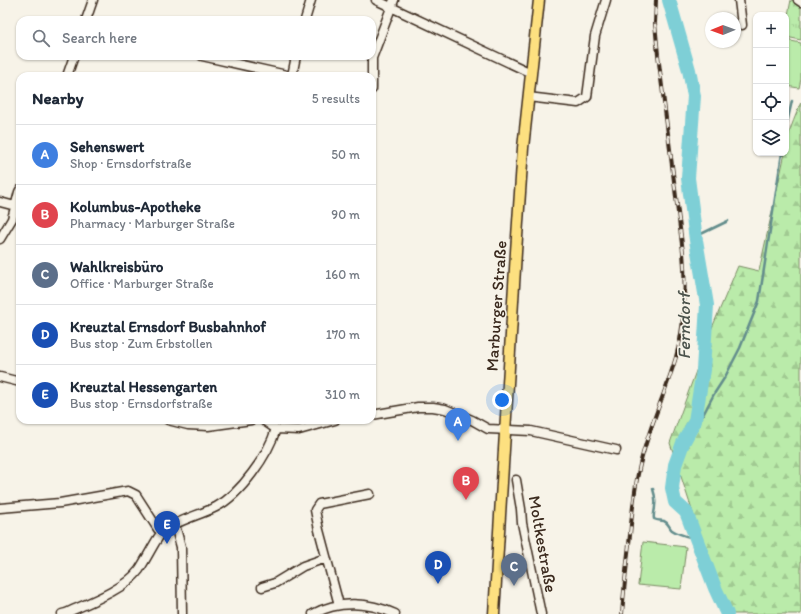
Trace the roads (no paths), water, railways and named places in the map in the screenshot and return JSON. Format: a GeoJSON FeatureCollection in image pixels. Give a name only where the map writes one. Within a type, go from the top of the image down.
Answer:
{"type":"FeatureCollection","features":[{"type":"Feature","properties":{"kind":"main road","name":"Marburger Straße"},"geometry":{"type":"LineString","coordinates":[[494,614],[504,430],[523,148],[539,0]]}},
{"type":"Feature","properties":{"kind":"street"},"geometry":{"type":"LineString","coordinates":[[87,16],[93,0]]}},
{"type":"Feature","properties":{"kind":"street"},"geometry":{"type":"LineString","coordinates":[[306,16],[311,0]]}},
{"type":"Feature","properties":{"kind":"street"},"geometry":{"type":"LineString","coordinates":[[376,0],[392,3],[531,73]]}},
{"type":"Feature","properties":{"kind":"street"},"geometry":{"type":"LineString","coordinates":[[528,97],[578,103],[587,97],[595,36],[606,0]]}},
{"type":"Feature","properties":{"kind":"street"},"geometry":{"type":"LineString","coordinates":[[739,0],[742,25]]}},
{"type":"Feature","properties":{"kind":"street"},"geometry":{"type":"LineString","coordinates":[[376,47],[392,3]]}},
{"type":"Feature","properties":{"kind":"street"},"geometry":{"type":"LineString","coordinates":[[68,72],[73,60]]}},
{"type":"Feature","properties":{"kind":"street"},"geometry":{"type":"LineString","coordinates":[[220,60],[273,72]]}},
{"type":"Feature","properties":{"kind":"street"},"geometry":{"type":"LineString","coordinates":[[292,72],[295,60]]}},
{"type":"Feature","properties":{"kind":"street"},"geometry":{"type":"LineString","coordinates":[[372,60],[372,72]]}},
{"type":"Feature","properties":{"kind":"street"},"geometry":{"type":"LineString","coordinates":[[0,202],[16,206]]}},
{"type":"Feature","properties":{"kind":"street"},"geometry":{"type":"LineString","coordinates":[[0,239],[16,210]]}},
{"type":"Feature","properties":{"kind":"street"},"geometry":{"type":"LineString","coordinates":[[0,377],[16,381]]}},
{"type":"Feature","properties":{"kind":"street"},"geometry":{"type":"LineString","coordinates":[[376,413],[418,407],[433,407],[445,409],[488,429],[531,431],[616,450]]}},
{"type":"Feature","properties":{"kind":"street"},"geometry":{"type":"LineString","coordinates":[[184,424],[208,426],[222,424]]}},
{"type":"Feature","properties":{"kind":"street"},"geometry":{"type":"LineString","coordinates":[[269,424],[276,429],[299,430],[321,424]]}},
{"type":"Feature","properties":{"kind":"street"},"geometry":{"type":"LineString","coordinates":[[65,614],[100,598],[124,584],[138,571],[163,532],[217,506],[232,494],[246,481],[256,468],[274,437],[276,429],[275,424]]}},
{"type":"Feature","properties":{"kind":"street","name":"Moltkestraße"},"geometry":{"type":"LineString","coordinates":[[516,480],[524,530],[541,614]]}},
{"type":"Feature","properties":{"kind":"street"},"geometry":{"type":"LineString","coordinates":[[0,508],[60,503],[128,491],[136,495],[158,528],[163,532]]}},
{"type":"Feature","properties":{"kind":"street"},"geometry":{"type":"LineString","coordinates":[[339,604],[326,558],[315,510],[319,504],[370,494]]}},
{"type":"Feature","properties":{"kind":"street"},"geometry":{"type":"LineString","coordinates":[[175,525],[181,547],[182,614]]}},
{"type":"Feature","properties":{"kind":"street"},"geometry":{"type":"LineString","coordinates":[[262,587],[275,583],[303,566],[326,558]]}},
{"type":"Feature","properties":{"kind":"street"},"geometry":{"type":"LineString","coordinates":[[313,614],[339,604],[369,605],[395,614]]}},
{"type":"Feature","properties":{"kind":"waterway","name":"Ferndorf"},"geometry":{"type":"LineString","coordinates":[[669,0],[689,70],[694,96],[688,178],[696,240],[707,305],[703,370],[695,421],[683,443],[675,465],[672,488],[675,502],[686,512],[715,588],[727,614]]}},
{"type":"Feature","properties":{"kind":"waterway"},"geometry":{"type":"LineString","coordinates":[[788,120],[792,101]]}},
{"type":"Feature","properties":{"kind":"waterway"},"geometry":{"type":"LineString","coordinates":[[695,421],[702,417],[725,377],[740,348],[759,301],[782,156]]}},
{"type":"Feature","properties":{"kind":"waterway"},"geometry":{"type":"LineString","coordinates":[[696,240],[701,234],[728,221]]}},
{"type":"Feature","properties":{"kind":"waterway"},"geometry":{"type":"LineString","coordinates":[[653,489],[655,495],[654,519],[666,522],[671,529],[684,536],[697,539]]}},
{"type":"Feature","properties":{"kind":"railway"},"geometry":{"type":"LineString","coordinates":[[622,614],[632,510],[637,477],[651,427],[676,357],[682,331],[684,304],[685,278],[683,252],[658,55],[655,23],[656,0]]}},
{"type":"Feature","properties":{"kind":"place","name":"Sehenswert"},"geometry":{"type":"Point","coordinates":[458,441]}},
{"type":"Feature","properties":{"kind":"place","name":"Kolumbus-Apotheke"},"geometry":{"type":"Point","coordinates":[466,500]}},
{"type":"Feature","properties":{"kind":"place","name":"Kreuztal Hessengarten"},"geometry":{"type":"Point","coordinates":[167,544]}},
{"type":"Feature","properties":{"kind":"place","name":"Kreuztal Ernsdorf Busbahnhof"},"geometry":{"type":"Point","coordinates":[438,584]}},
{"type":"Feature","properties":{"kind":"place","name":"Wahlkreisbüro"},"geometry":{"type":"Point","coordinates":[514,586]}}]}
